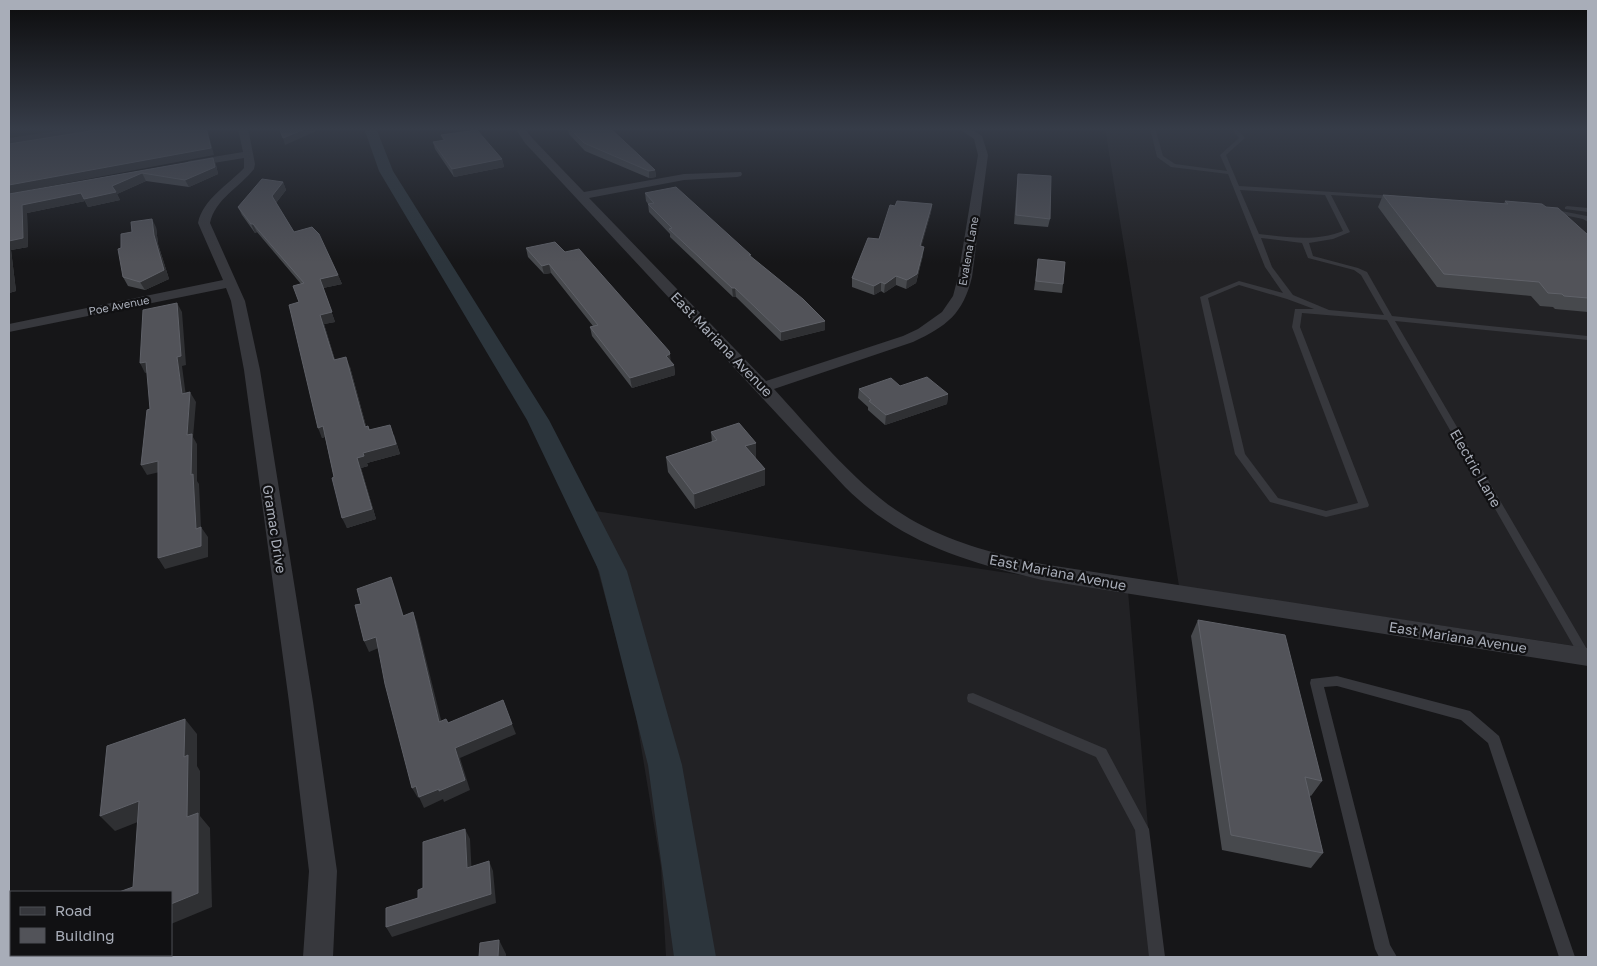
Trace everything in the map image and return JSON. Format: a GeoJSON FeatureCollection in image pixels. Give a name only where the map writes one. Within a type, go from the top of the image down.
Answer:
{"type":"FeatureCollection","features":[{"type":"Feature","properties":{"kind":"street","name":"Gramac Drive"},"geometry":{"type":"LineString","coordinates":[[244,173],[209,208],[204,216],[206,230],[226,270],[238,301],[252,370],[321,851],[323,871],[318,957]]}},
{"type":"Feature","properties":{"kind":"street","name":"East Mariana Avenue"},"geometry":{"type":"LineString","coordinates":[[559,173],[733,357],[764,387],[858,489],[876,505],[921,534],[976,556],[1033,570],[1587,658]]}},
{"type":"Feature","properties":{"kind":"street","name":"Evalena Lane"},"geometry":{"type":"LineString","coordinates":[[764,387],[908,339],[936,324],[955,305],[960,296],[965,277],[980,173]]}},
{"type":"Feature","properties":{"kind":"street"},"geometry":{"type":"LineString","coordinates":[[581,196],[684,177],[737,174]]}},
{"type":"Feature","properties":{"kind":"street","name":"Poe Avenue"},"geometry":{"type":"LineString","coordinates":[[9,328],[230,283]]}},
{"type":"Feature","properties":{"kind":"lane"},"geometry":{"type":"LineString","coordinates":[[1231,173],[1270,267],[1290,298]]}},
{"type":"Feature","properties":{"kind":"lane"},"geometry":{"type":"LineString","coordinates":[[1237,188],[1405,198]]}},
{"type":"Feature","properties":{"kind":"lane"},"geometry":{"type":"LineString","coordinates":[[1257,236],[1305,240],[1331,238],[1347,232],[1327,193]]}},
{"type":"Feature","properties":{"kind":"lane"},"geometry":{"type":"LineString","coordinates":[[1588,210],[1540,208],[1588,220]]}},
{"type":"Feature","properties":{"kind":"lane","name":"Electric Lane"},"geometry":{"type":"LineString","coordinates":[[1305,240],[1310,257],[1356,269],[1364,274],[1587,658]]}},
{"type":"Feature","properties":{"kind":"lane"},"geometry":{"type":"LineString","coordinates":[[1328,312],[1239,282],[1204,297],[1240,454],[1274,500],[1326,514],[1364,505],[1296,327],[1298,312],[1328,312],[1588,338]]}},
{"type":"Feature","properties":{"kind":"lane"},"geometry":{"type":"LineString","coordinates":[[1389,957],[1383,949],[1316,683],[1337,681],[1466,715],[1494,740],[1567,957]]}},
{"type":"Feature","properties":{"kind":"lane"},"geometry":{"type":"LineString","coordinates":[[973,698],[1101,754],[1142,829],[1158,957]]}},
{"type":"Feature","properties":{"kind":"shaded area"},"geometry":{"type":"Polygon","coordinates":[[[1112,173],[1588,173],[1588,648],[1179,586],[1112,173]]]}},
{"type":"Feature","properties":{"kind":"shaded area"},"geometry":{"type":"Polygon","coordinates":[[[575,508],[1128,591],[1159,957],[666,957],[661,867],[634,704],[587,530],[575,508]]]}},
{"type":"Feature","properties":{"kind":"building"},"geometry":{"type":"Polygon","coordinates":[[[9,173],[74,173],[9,185],[9,173]]]}},
{"type":"Feature","properties":{"kind":"building"},"geometry":{"type":"Polygon","coordinates":[[[128,173],[142,173],[112,186],[116,192],[84,199],[81,193],[22,205],[23,238],[9,241],[9,194],[128,173]]]}},
{"type":"Feature","properties":{"kind":"building"},"geometry":{"type":"Polygon","coordinates":[[[142,173],[201,173],[185,180],[142,173]]]}},
{"type":"Feature","properties":{"kind":"building"},"geometry":{"type":"Polygon","coordinates":[[[1018,174],[1051,176],[1050,219],[1016,215],[1018,174]]]}},
{"type":"Feature","properties":{"kind":"building"},"geometry":{"type":"Polygon","coordinates":[[[262,179],[283,182],[272,196],[294,232],[312,227],[319,234],[338,275],[320,279],[332,312],[320,315],[334,360],[346,357],[365,427],[368,426],[369,430],[390,425],[396,444],[363,453],[364,456],[357,458],[372,509],[342,518],[332,478],[334,477],[323,426],[318,428],[289,305],[299,302],[293,286],[304,283],[238,207],[262,179]]]}},
{"type":"Feature","properties":{"kind":"building"},"geometry":{"type":"Polygon","coordinates":[[[676,187],[751,255],[749,255],[803,299],[825,321],[781,332],[735,288],[732,288],[669,229],[672,228],[648,204],[654,203],[645,193],[676,187]]]}},
{"type":"Feature","properties":{"kind":"building"},"geometry":{"type":"Polygon","coordinates":[[[1383,195],[1508,204],[1505,201],[1542,204],[1546,207],[1558,208],[1588,235],[1588,298],[1548,293],[1539,282],[1444,274],[1383,195]]]}},
{"type":"Feature","properties":{"kind":"building"},"geometry":{"type":"Polygon","coordinates":[[[897,201],[932,204],[920,246],[924,247],[917,274],[907,280],[896,276],[885,284],[881,282],[874,286],[852,278],[868,238],[879,239],[890,205],[895,206],[897,201]]]}},
{"type":"Feature","properties":{"kind":"building"},"geometry":{"type":"Polygon","coordinates":[[[152,219],[154,235],[164,270],[140,282],[123,277],[118,249],[121,248],[121,234],[132,232],[131,222],[152,219]]]}},
{"type":"Feature","properties":{"kind":"building"},"geometry":{"type":"Polygon","coordinates":[[[555,242],[565,252],[579,249],[669,351],[670,354],[666,356],[674,365],[630,378],[590,327],[598,325],[549,264],[542,266],[526,248],[555,242]]]}},
{"type":"Feature","properties":{"kind":"building"},"geometry":{"type":"Polygon","coordinates":[[[1038,259],[1065,262],[1063,284],[1036,281],[1038,259]]]}},
{"type":"Feature","properties":{"kind":"building"},"geometry":{"type":"Polygon","coordinates":[[[177,303],[181,356],[177,357],[182,394],[190,392],[187,435],[192,434],[191,475],[193,474],[196,529],[201,527],[201,546],[158,558],[158,461],[141,465],[147,410],[150,409],[146,362],[140,363],[143,310],[177,303]]]}},
{"type":"Feature","properties":{"kind":"building"},"geometry":{"type":"Polygon","coordinates":[[[927,377],[948,394],[886,415],[869,401],[871,400],[859,389],[891,378],[900,386],[927,377]]]}},
{"type":"Feature","properties":{"kind":"building"},"geometry":{"type":"Polygon","coordinates":[[[739,423],[756,443],[745,446],[765,469],[694,494],[666,457],[717,440],[711,432],[739,423]]]}},
{"type":"Feature","properties":{"kind":"building"},"geometry":{"type":"Polygon","coordinates":[[[391,577],[403,616],[413,612],[439,722],[446,719],[448,723],[503,700],[512,724],[455,748],[465,780],[419,797],[416,786],[412,788],[385,684],[376,637],[364,641],[355,605],[361,604],[357,589],[391,577]]]}},
{"type":"Feature","properties":{"kind":"building"},"geometry":{"type":"Polygon","coordinates":[[[1198,620],[1285,635],[1322,781],[1305,777],[1323,853],[1231,835],[1198,620]]]}},
{"type":"Feature","properties":{"kind":"building"},"geometry":{"type":"Polygon","coordinates":[[[185,719],[184,757],[188,755],[187,817],[198,813],[198,893],[172,904],[172,891],[122,891],[133,887],[139,801],[100,816],[107,746],[185,719]]]}},
{"type":"Feature","properties":{"kind":"building"},"geometry":{"type":"Polygon","coordinates":[[[465,829],[467,868],[489,861],[491,894],[386,927],[386,908],[418,898],[418,890],[423,888],[423,842],[465,829]]]}},
{"type":"Feature","properties":{"kind":"building"},"geometry":{"type":"Polygon","coordinates":[[[499,940],[498,957],[479,957],[480,943],[499,940]]]}},
{"type":"Feature","properties":{"kind":"waterway"},"geometry":{"type":"LineString","coordinates":[[387,173],[538,420],[613,571],[665,765],[695,957]]}}]}
